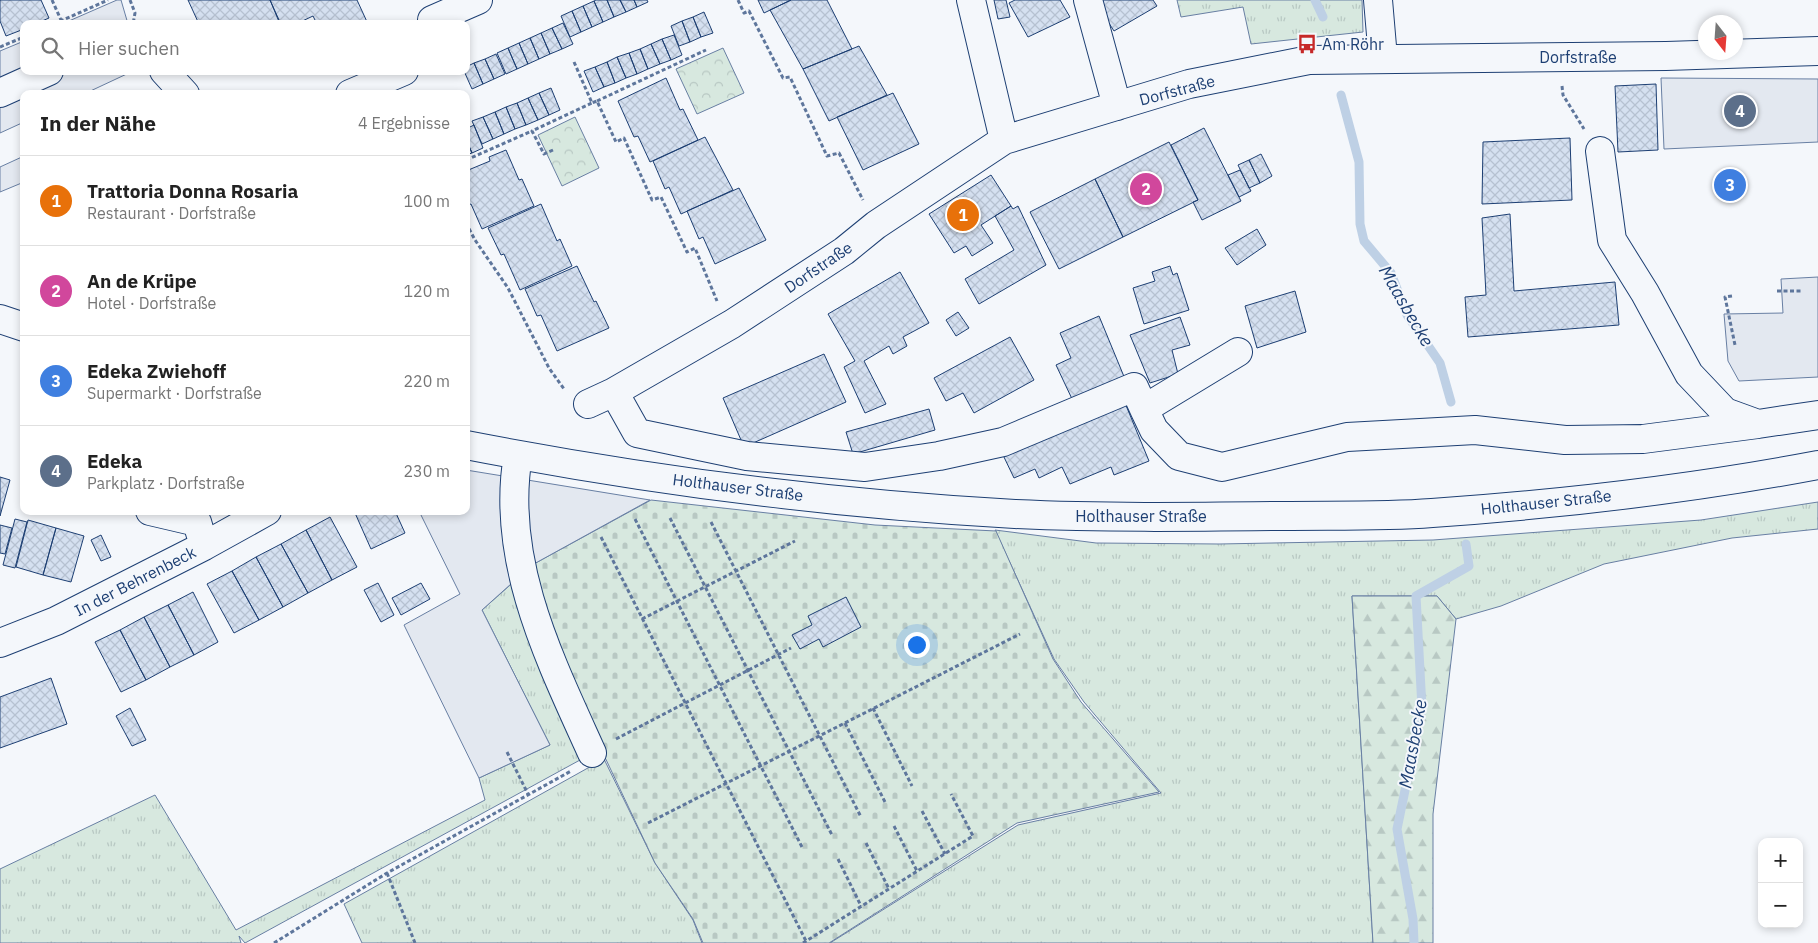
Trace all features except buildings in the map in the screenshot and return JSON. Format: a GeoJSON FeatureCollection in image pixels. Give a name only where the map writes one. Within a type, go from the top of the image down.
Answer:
{"type":"FeatureCollection","features":[{"type":"Feature","properties":{"kind":"street"},"geometry":{"type":"LineString","coordinates":[[432,20],[478,0]]}},
{"type":"Feature","properties":{"kind":"street"},"geometry":{"type":"LineString","coordinates":[[971,0],[1004,140]]}},
{"type":"Feature","properties":{"kind":"street"},"geometry":{"type":"LineString","coordinates":[[1088,0],[1117,106]]}},
{"type":"Feature","properties":{"kind":"street"},"geometry":{"type":"LineString","coordinates":[[1378,0],[1383,58]]}},
{"type":"Feature","properties":{"kind":"street","name":"Dorfstraße"},"geometry":{"type":"LineString","coordinates":[[588,404],[614,392],[732,324],[844,251],[876,225],[1004,140],[1189,84],[1309,60],[1683,56],[1818,51]]}},
{"type":"Feature","properties":{"kind":"street"},"geometry":{"type":"LineString","coordinates":[[0,93],[40,75]]}},
{"type":"Feature","properties":{"kind":"street"},"geometry":{"type":"LineString","coordinates":[[168,75],[181,90]]}},
{"type":"Feature","properties":{"kind":"street"},"geometry":{"type":"LineString","coordinates":[[359,90],[395,75]]}},
{"type":"Feature","properties":{"kind":"street"},"geometry":{"type":"LineString","coordinates":[[1600,151],[1612,240],[1645,293],[1689,374],[1725,412],[1758,424]]}},
{"type":"Feature","properties":{"kind":"street"},"geometry":{"type":"LineString","coordinates":[[0,319],[20,326]]}},
{"type":"Feature","properties":{"kind":"street"},"geometry":{"type":"LineString","coordinates":[[1144,409],[1238,352]]}},
{"type":"Feature","properties":{"kind":"street"},"geometry":{"type":"LineString","coordinates":[[614,392],[638,433],[747,456],[865,467],[939,456],[1003,442],[1134,387],[1154,430],[1179,456],[1222,467],[1346,437],[1475,430],[1564,440],[1643,439],[1818,415]]}},
{"type":"Feature","properties":{"kind":"street","name":"Holthauser Straße"},"geometry":{"type":"LineString","coordinates":[[470,446],[719,487],[878,504],[1017,514],[1158,517],[1429,513],[1638,493],[1738,480],[1818,464]]}},
{"type":"Feature","properties":{"kind":"street"},"geometry":{"type":"LineString","coordinates":[[518,455],[515,473],[515,534],[525,586],[548,656],[592,753]]}},
{"type":"Feature","properties":{"kind":"street"},"geometry":{"type":"LineString","coordinates":[[167,515],[197,522],[204,546]]}},
{"type":"Feature","properties":{"kind":"street","name":"In der Behrenbeck"},"geometry":{"type":"LineString","coordinates":[[0,643],[56,621],[204,546],[260,515]]}},
{"type":"Feature","properties":{"kind":"path"},"geometry":{"type":"LineString","coordinates":[[52,0],[61,20],[108,0]]}},
{"type":"Feature","properties":{"kind":"path"},"geometry":{"type":"LineString","coordinates":[[130,0],[135,13],[134,20]]}},
{"type":"Feature","properties":{"kind":"path"},"geometry":{"type":"LineString","coordinates":[[738,0],[744,13],[749,11],[783,78],[790,77],[827,156],[839,153],[876,225]]}},
{"type":"Feature","properties":{"kind":"path"},"geometry":{"type":"LineString","coordinates":[[0,47],[20,39]]}},
{"type":"Feature","properties":{"kind":"path"},"geometry":{"type":"LineString","coordinates":[[470,158],[706,50]]}},
{"type":"Feature","properties":{"kind":"path"},"geometry":{"type":"LineString","coordinates":[[1560,58],[1563,95],[1577,120],[1600,151]]}},
{"type":"Feature","properties":{"kind":"path"},"geometry":{"type":"LineString","coordinates":[[574,62],[592,103]]}},
{"type":"Feature","properties":{"kind":"path"},"geometry":{"type":"LineString","coordinates":[[597,101],[616,142],[624,138],[652,200],[661,196],[687,252],[695,248],[714,295]]}},
{"type":"Feature","properties":{"kind":"path"},"geometry":{"type":"LineString","coordinates":[[532,131],[544,154],[553,150]]}},
{"type":"Feature","properties":{"kind":"path"},"geometry":{"type":"LineString","coordinates":[[470,231],[508,288],[550,368],[579,410],[588,404]]}},
{"type":"Feature","properties":{"kind":"path"},"geometry":{"type":"LineString","coordinates":[[1777,291],[1803,291]]}},
{"type":"Feature","properties":{"kind":"path"},"geometry":{"type":"LineString","coordinates":[[1732,296],[1725,297],[1735,346]]}},
{"type":"Feature","properties":{"kind":"path"},"geometry":{"type":"LineString","coordinates":[[670,518],[832,835]]}},
{"type":"Feature","properties":{"kind":"path"},"geometry":{"type":"LineString","coordinates":[[635,519],[803,849]]}},
{"type":"Feature","properties":{"kind":"path"},"geometry":{"type":"LineString","coordinates":[[711,522],[861,817]]}},
{"type":"Feature","properties":{"kind":"path"},"geometry":{"type":"LineString","coordinates":[[601,537],[726,783],[804,942],[973,836],[951,794]]}},
{"type":"Feature","properties":{"kind":"path"},"geometry":{"type":"LineString","coordinates":[[642,619],[795,542]]}},
{"type":"Feature","properties":{"kind":"path"},"geometry":{"type":"LineString","coordinates":[[648,823],[1020,634]]}},
{"type":"Feature","properties":{"kind":"path"},"geometry":{"type":"LineString","coordinates":[[274,943],[387,873],[588,762],[592,753],[790,648]]}},
{"type":"Feature","properties":{"kind":"path"},"geometry":{"type":"LineString","coordinates":[[873,708],[912,786]]}},
{"type":"Feature","properties":{"kind":"path"},"geometry":{"type":"LineString","coordinates":[[845,722],[885,802]]}},
{"type":"Feature","properties":{"kind":"path"},"geometry":{"type":"LineString","coordinates":[[507,752],[528,794]]}},
{"type":"Feature","properties":{"kind":"path"},"geometry":{"type":"LineString","coordinates":[[922,811],[945,854]]}},
{"type":"Feature","properties":{"kind":"path"},"geometry":{"type":"LineString","coordinates":[[894,826],[917,871]]}},
{"type":"Feature","properties":{"kind":"path"},"geometry":{"type":"LineString","coordinates":[[866,843],[889,889]]}},
{"type":"Feature","properties":{"kind":"path"},"geometry":{"type":"LineString","coordinates":[[838,859],[861,906]]}},
{"type":"Feature","properties":{"kind":"path"},"geometry":{"type":"LineString","coordinates":[[387,873],[415,943]]}},
{"type":"Feature","properties":{"kind":"green space"},"geometry":{"type":"Polygon","coordinates":[[[1177,0],[1362,0],[1363,32],[1251,44],[1243,7],[1181,17],[1177,0]]]}},
{"type":"Feature","properties":{"kind":"green space"},"geometry":{"type":"Polygon","coordinates":[[[723,48],[744,93],[697,114],[676,69],[723,48]]]}},
{"type":"Feature","properties":{"kind":"green space"},"geometry":{"type":"Polygon","coordinates":[[[575,117],[599,168],[562,186],[538,135],[575,117]]]}},
{"type":"Feature","properties":{"kind":"green space"},"geometry":{"type":"Polygon","coordinates":[[[651,500],[875,525],[996,531],[1053,659],[1081,702],[1159,792],[1017,823],[829,943],[703,943],[693,919],[655,863],[557,656],[532,565],[651,500]]]}},
{"type":"Feature","properties":{"kind":"green space"},"geometry":{"type":"Polygon","coordinates":[[[1818,502],[1818,529],[1732,538],[1604,564],[1501,606],[1456,619],[1437,596],[1352,596],[1373,943],[830,943],[1018,825],[1161,793],[1084,702],[1054,659],[995,530],[1096,543],[1219,544],[1433,540],[1701,520],[1818,502]]]}},
{"type":"Feature","properties":{"kind":"green space"},"geometry":{"type":"Polygon","coordinates":[[[517,579],[581,751],[580,760],[245,943],[239,936],[241,943],[0,943],[0,869],[155,795],[236,930],[485,800],[479,778],[550,745],[482,610],[517,579]]]}},
{"type":"Feature","properties":{"kind":"green space"},"geometry":{"type":"Polygon","coordinates":[[[1352,596],[1437,596],[1456,619],[1433,814],[1433,943],[1373,943],[1352,596]]]}},
{"type":"Feature","properties":{"kind":"green space"},"geometry":{"type":"Polygon","coordinates":[[[604,759],[655,863],[693,920],[702,943],[362,943],[344,904],[604,759]]]}},
{"type":"Feature","properties":{"kind":"shaded area"},"geometry":{"type":"Polygon","coordinates":[[[121,0],[127,20],[71,20],[121,0]]]}},
{"type":"Feature","properties":{"kind":"shaded area"},"geometry":{"type":"Polygon","coordinates":[[[20,43],[20,75],[125,75],[93,90],[20,90],[20,124],[0,133],[0,51],[20,43]]]}},
{"type":"Feature","properties":{"kind":"shaded area"},"geometry":{"type":"Polygon","coordinates":[[[1661,78],[1818,79],[1818,142],[1664,149],[1661,78]]]}},
{"type":"Feature","properties":{"kind":"shaded area"},"geometry":{"type":"Polygon","coordinates":[[[20,158],[20,184],[0,192],[0,167],[20,158]]]}},
{"type":"Feature","properties":{"kind":"shaded area"},"geometry":{"type":"Polygon","coordinates":[[[1818,277],[1818,377],[1739,381],[1728,361],[1724,314],[1783,313],[1781,279],[1818,277]]]}},
{"type":"Feature","properties":{"kind":"shaded area"},"geometry":{"type":"Polygon","coordinates":[[[470,471],[650,500],[532,565],[482,610],[550,745],[479,778],[404,625],[460,594],[421,515],[470,515],[470,471]]]}},
{"type":"Feature","properties":{"kind":"waterway","name":"Maasbecke"},"geometry":{"type":"LineString","coordinates":[[1315,0],[1323,17]]}},
{"type":"Feature","properties":{"kind":"waterway","name":"Maasbecke"},"geometry":{"type":"LineString","coordinates":[[1341,95],[1359,162],[1360,224],[1364,241],[1391,273],[1407,315],[1440,363],[1451,402]]}},
{"type":"Feature","properties":{"kind":"waterway","name":"Maasbecke"},"geometry":{"type":"LineString","coordinates":[[1414,943],[1413,919],[1397,829],[1422,708],[1416,596],[1469,566],[1466,544]]}},
{"type":"Feature","properties":{"kind":"place","name":"Am Röhr"},"geometry":{"type":"Point","coordinates":[1307,44]}},
{"type":"Feature","properties":{"kind":"place","name":"Edeka"},"geometry":{"type":"Point","coordinates":[1740,111]}},
{"type":"Feature","properties":{"kind":"place","name":"Edeka Zwiehoff"},"geometry":{"type":"Point","coordinates":[1730,185]}},
{"type":"Feature","properties":{"kind":"place","name":"An de Krüpe"},"geometry":{"type":"Point","coordinates":[1146,189]}},
{"type":"Feature","properties":{"kind":"place","name":"Trattoria Donna Rosaria"},"geometry":{"type":"Point","coordinates":[963,215]}}]}
